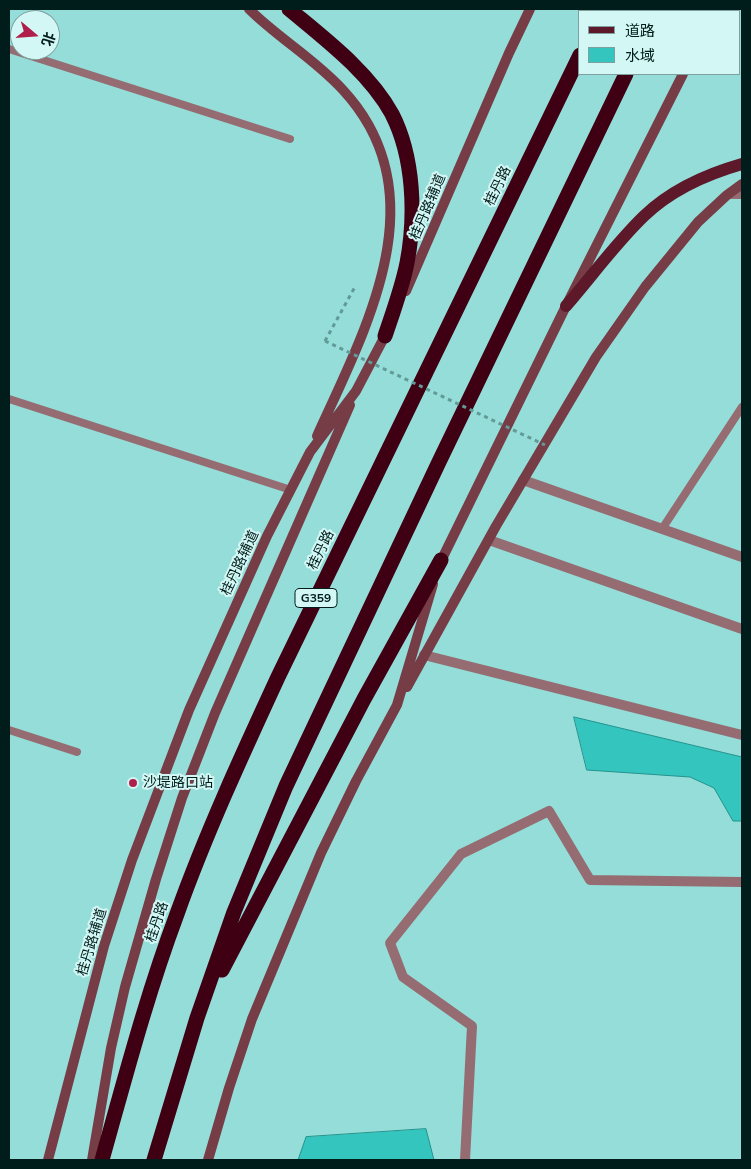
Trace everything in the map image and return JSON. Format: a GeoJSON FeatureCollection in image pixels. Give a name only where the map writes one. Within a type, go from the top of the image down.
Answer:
{"type":"FeatureCollection","features":[{"type":"Feature","properties":{"kind":"highway"},"geometry":{"type":"LineString","coordinates":[[289,9],[351,63],[372,86],[391,113],[404,140],[409,169],[412,207],[411,237],[407,264],[385,336]]}},
{"type":"Feature","properties":{"kind":"highway","name":"桂丹路"},"geometry":{"type":"LineString","coordinates":[[102,1160],[156,976],[192,873],[230,781],[278,677],[578,59]]}},
{"type":"Feature","properties":{"kind":"highway"},"geometry":{"type":"LineString","coordinates":[[154,1160],[197,1018],[238,904],[286,786],[626,75]]}},
{"type":"Feature","properties":{"kind":"highway"},"geometry":{"type":"LineString","coordinates":[[197,1018],[364,700],[441,560]]}},
{"type":"Feature","properties":{"kind":"main road"},"geometry":{"type":"LineString","coordinates":[[248,9],[312,60],[344,90],[366,119],[379,146],[388,176],[391,202],[390,230],[380,287],[367,324],[310,452]]}},
{"type":"Feature","properties":{"kind":"main road","name":"桂丹路辅道"},"geometry":{"type":"LineString","coordinates":[[48,1160],[102,955],[132,860],[163,774],[189,710],[267,536],[310,452],[356,391],[385,336],[530,9]]}},
{"type":"Feature","properties":{"kind":"main road"},"geometry":{"type":"LineString","coordinates":[[396,705],[441,560],[682,75]]}},
{"type":"Feature","properties":{"kind":"main road"},"geometry":{"type":"LineString","coordinates":[[566,306],[645,215],[671,194],[715,172],[742,164]]}},
{"type":"Feature","properties":{"kind":"main road"},"geometry":{"type":"LineString","coordinates":[[208,1160],[252,1019],[274,962],[321,853],[396,705],[523,480],[596,357],[629,310],[698,222],[742,184]]}},
{"type":"Feature","properties":{"kind":"main road"},"geometry":{"type":"LineString","coordinates":[[92,1160],[125,987],[156,879],[182,798],[215,713],[356,391]]}},
{"type":"Feature","properties":{"kind":"street"},"geometry":{"type":"LineString","coordinates":[[523,480],[742,557]]}},
{"type":"Feature","properties":{"kind":"street"},"geometry":{"type":"LineString","coordinates":[[489,540],[742,629]]}},
{"type":"Feature","properties":{"kind":"street"},"geometry":{"type":"LineString","coordinates":[[424,655],[742,735]]}},
{"type":"Feature","properties":{"kind":"street"},"geometry":{"type":"LineString","coordinates":[[465,1160],[472,1026],[403,977],[390,943],[461,854],[548,811],[590,880],[742,882]]}},
{"type":"Feature","properties":{"kind":"lane"},"geometry":{"type":"LineString","coordinates":[[9,49],[290,138]]}},
{"type":"Feature","properties":{"kind":"lane"},"geometry":{"type":"LineString","coordinates":[[727,195],[742,195]]}},
{"type":"Feature","properties":{"kind":"lane"},"geometry":{"type":"LineString","coordinates":[[9,399],[291,490]]}},
{"type":"Feature","properties":{"kind":"lane"},"geometry":{"type":"LineString","coordinates":[[662,528],[742,407]]}},
{"type":"Feature","properties":{"kind":"lane"},"geometry":{"type":"LineString","coordinates":[[9,730],[77,752]]}},
{"type":"Feature","properties":{"kind":"path"},"geometry":{"type":"LineString","coordinates":[[356,285],[325,341],[545,445]]}},
{"type":"Feature","properties":{"kind":"water"},"geometry":{"type":"Polygon","coordinates":[[[574,717],[742,757],[742,821],[733,821],[714,788],[690,777],[587,770],[574,717]]]}},
{"type":"Feature","properties":{"kind":"water"},"geometry":{"type":"Polygon","coordinates":[[[426,1129],[434,1160],[298,1160],[306,1137],[426,1129]]]}},
{"type":"Feature","properties":{"kind":"place","name":"沙堤路口站"},"geometry":{"type":"Point","coordinates":[133,783]}}]}
